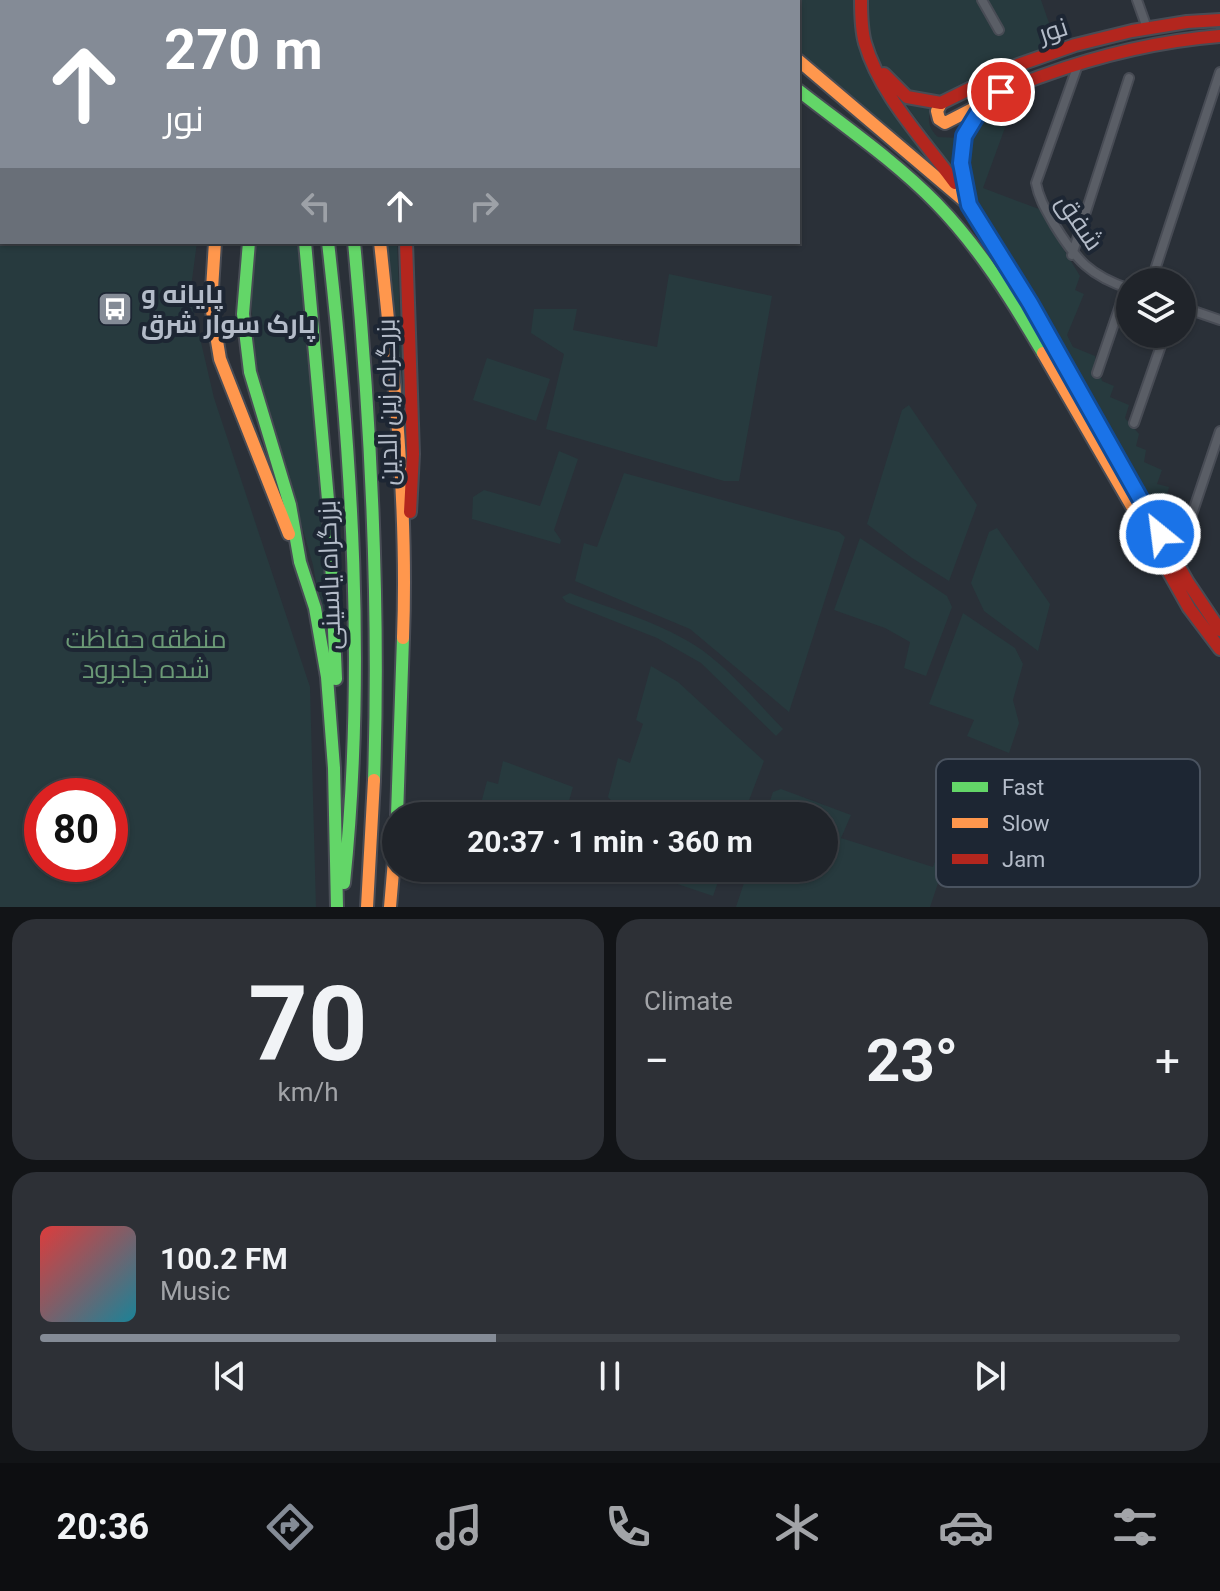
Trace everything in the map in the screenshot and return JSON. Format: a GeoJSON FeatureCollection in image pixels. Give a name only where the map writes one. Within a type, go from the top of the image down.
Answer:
{"type":"FeatureCollection","features":[{"type":"Feature","properties":{"kind":"main road"},"geometry":{"type":"LineString","coordinates":[[861,0],[863,33],[874,64],[969,205],[1030,303],[1196,594],[1220,630]]}},
{"type":"Feature","properties":{"kind":"main road","name":"نور"},"geometry":{"type":"LineString","coordinates":[[941,103],[1018,65],[1075,45],[1147,28],[1220,20]]}},
{"type":"Feature","properties":{"kind":"main road","name":"نور"},"geometry":{"type":"LineString","coordinates":[[969,205],[961,163],[964,136],[978,113],[1001,92],[1079,62],[1149,45],[1220,36]]}},
{"type":"Feature","properties":{"kind":"main road"},"geometry":{"type":"LineString","coordinates":[[1075,45],[1079,62]]}},
{"type":"Feature","properties":{"kind":"main road"},"geometry":{"type":"LineString","coordinates":[[800,62],[969,205]]}},
{"type":"Feature","properties":{"kind":"main road"},"geometry":{"type":"LineString","coordinates":[[874,64],[907,97],[941,103],[937,111],[939,119],[945,123],[1001,92]]}},
{"type":"Feature","properties":{"kind":"main road"},"geometry":{"type":"LineString","coordinates":[[800,92],[897,168],[936,203],[978,251],[1018,310],[1189,608],[1220,649]]}},
{"type":"Feature","properties":{"kind":"main road"},"geometry":{"type":"LineString","coordinates":[[215,244],[211,305],[213,334],[300,562],[315,608],[322,644],[334,768],[339,907]]}},
{"type":"Feature","properties":{"kind":"main road"},"geometry":{"type":"LineString","coordinates":[[249,244],[243,314],[250,372],[290,505],[300,562]]}},
{"type":"Feature","properties":{"kind":"main road"},"geometry":{"type":"LineString","coordinates":[[305,244],[329,511],[337,710],[334,768]]}},
{"type":"Feature","properties":{"kind":"main road","name":"بزرگراه یاسینی"},"geometry":{"type":"LineString","coordinates":[[328,244],[344,408],[354,642],[352,800],[339,907]]}},
{"type":"Feature","properties":{"kind":"main road","name":"بزرگراه یاسینی"},"geometry":{"type":"LineString","coordinates":[[354,244],[370,402],[377,595],[377,734],[367,907]]}},
{"type":"Feature","properties":{"kind":"main road"},"geometry":{"type":"LineString","coordinates":[[380,244],[392,352],[406,561],[397,802]]}},
{"type":"Feature","properties":{"kind":"main road","name":"بزرگراه زین الدین"},"geometry":{"type":"LineString","coordinates":[[406,244],[413,454],[406,561]]}},
{"type":"Feature","properties":{"kind":"main road"},"geometry":{"type":"LineString","coordinates":[[390,907],[392,882]]}},
{"type":"Feature","properties":{"kind":"street"},"geometry":{"type":"LineString","coordinates":[[982,0],[999,30]]}},
{"type":"Feature","properties":{"kind":"street"},"geometry":{"type":"LineString","coordinates":[[1137,0],[1147,28]]}},
{"type":"Feature","properties":{"kind":"street","name":"شفق"},"geometry":{"type":"LineString","coordinates":[[1079,62],[1036,183],[1039,200],[1072,255],[1092,273],[1116,284]]}},
{"type":"Feature","properties":{"kind":"street"},"geometry":{"type":"LineString","coordinates":[[1156,268],[1220,72]]}},
{"type":"Feature","properties":{"kind":"street"},"geometry":{"type":"LineString","coordinates":[[1072,255],[1129,78]]}},
{"type":"Feature","properties":{"kind":"street"},"geometry":{"type":"LineString","coordinates":[[1196,312],[1220,320]]}},
{"type":"Feature","properties":{"kind":"street"},"geometry":{"type":"LineString","coordinates":[[1097,373],[1116,322]]}},
{"type":"Feature","properties":{"kind":"street"},"geometry":{"type":"LineString","coordinates":[[1134,423],[1160,348]]}},
{"type":"Feature","properties":{"kind":"street"},"geometry":{"type":"LineString","coordinates":[[1183,541],[1220,431]]}},
{"type":"Feature","properties":{"kind":"street"},"geometry":{"type":"LineString","coordinates":[[1196,594],[1220,612]]}},
{"type":"Feature","properties":{"kind":"green space"},"geometry":{"type":"Polygon","coordinates":[[[800,0],[857,0],[859,33],[946,177],[800,52],[800,0]]]}},
{"type":"Feature","properties":{"kind":"green space"},"geometry":{"type":"Polygon","coordinates":[[[865,0],[1041,0],[1056,43],[992,68],[937,97],[913,95],[889,75],[873,52],[865,0]]]}},
{"type":"Feature","properties":{"kind":"green space"},"geometry":{"type":"Polygon","coordinates":[[[1018,92],[983,188],[1039,209],[1080,276],[1075,290],[1084,294],[1067,335],[1073,347],[1095,356],[1102,381],[1114,386],[1110,397],[1129,405],[1125,418],[1139,434],[1136,446],[1146,450],[1144,462],[1162,470],[1157,484],[1169,487],[1166,500],[1188,509],[1175,549],[976,204],[967,168],[970,137],[986,111],[1018,92]]]}},
{"type":"Feature","properties":{"kind":"green space"},"geometry":{"type":"Polygon","coordinates":[[[900,97],[907,102],[934,107],[929,119],[935,134],[938,137],[959,138],[958,175],[900,97]]]}},
{"type":"Feature","properties":{"kind":"green space","name":"منطقه حفاظت شده جاجرود"},"geometry":{"type":"Polygon","coordinates":[[[0,244],[197,244],[190,295],[214,398],[310,687],[316,907],[0,907],[0,244]]]}},
{"type":"Feature","properties":{"kind":"green space"},"geometry":{"type":"Polygon","coordinates":[[[256,244],[300,244],[311,343],[332,674],[313,565],[259,376],[254,342],[252,276],[256,244]]]}},
{"type":"Feature","properties":{"kind":"green space"},"geometry":{"type":"Polygon","coordinates":[[[387,244],[397,244],[406,467],[387,244]]]}},
{"type":"Feature","properties":{"kind":"green space"},"geometry":{"type":"Polygon","coordinates":[[[669,274],[772,296],[739,481],[724,481],[546,429],[564,354],[531,333],[534,309],[577,309],[573,330],[657,347],[669,274]]]}},
{"type":"Feature","properties":{"kind":"green space"},"geometry":{"type":"Polygon","coordinates":[[[487,358],[550,379],[536,421],[473,400],[487,358]]]}},
{"type":"Feature","properties":{"kind":"green space"},"geometry":{"type":"Polygon","coordinates":[[[909,405],[977,505],[949,581],[867,524],[902,410],[909,405]]]}},
{"type":"Feature","properties":{"kind":"green space"},"geometry":{"type":"Polygon","coordinates":[[[559,451],[578,459],[554,530],[561,540],[560,544],[472,519],[473,497],[484,490],[540,506],[559,451]]]}},
{"type":"Feature","properties":{"kind":"green space"},"geometry":{"type":"Polygon","coordinates":[[[624,473],[839,532],[845,537],[789,712],[690,629],[575,581],[584,543],[597,547],[624,473]]]}},
{"type":"Feature","properties":{"kind":"green space"},"geometry":{"type":"Polygon","coordinates":[[[997,528],[1050,604],[1038,651],[984,611],[971,583],[989,532],[997,528]]]}},
{"type":"Feature","properties":{"kind":"green space"},"geometry":{"type":"Polygon","coordinates":[[[860,538],[947,596],[952,607],[926,676],[904,668],[910,642],[885,628],[834,610],[860,538]]]}},
{"type":"Feature","properties":{"kind":"green space"},"geometry":{"type":"Polygon","coordinates":[[[570,593],[687,640],[734,678],[783,729],[776,736],[701,663],[657,638],[566,602],[562,597],[570,593]]]}},
{"type":"Feature","properties":{"kind":"green space"},"geometry":{"type":"Polygon","coordinates":[[[963,613],[1015,648],[1023,664],[1013,700],[1019,723],[1009,753],[967,736],[974,720],[929,704],[963,613]]]}},
{"type":"Feature","properties":{"kind":"green space"},"geometry":{"type":"Polygon","coordinates":[[[651,666],[678,682],[764,761],[748,802],[613,802],[608,797],[618,758],[630,763],[643,724],[636,720],[651,666]]]}},
{"type":"Feature","properties":{"kind":"green space"},"geometry":{"type":"Polygon","coordinates":[[[503,761],[573,787],[569,802],[481,802],[487,781],[498,784],[503,761]]]}},
{"type":"Feature","properties":{"kind":"green space"},"geometry":{"type":"Polygon","coordinates":[[[781,789],[816,802],[770,802],[773,792],[781,789]]]}},
{"type":"Feature","properties":{"kind":"green space"},"geometry":{"type":"Polygon","coordinates":[[[838,810],[851,815],[841,838],[933,867],[936,859],[937,887],[930,907],[736,907],[744,882],[838,882],[838,810]]]}},
{"type":"Feature","properties":{"kind":"green space"},"geometry":{"type":"Polygon","coordinates":[[[672,882],[718,882],[713,896],[672,882]]]}},
{"type":"Feature","properties":{"kind":"traffic: fast"},"geometry":{"type":"LineString","coordinates":[[800,92],[886,158],[936,203],[994,275],[1043,353]]}},
{"type":"Feature","properties":{"kind":"traffic: fast"},"geometry":{"type":"LineString","coordinates":[[249,244],[243,314],[250,372],[290,505],[300,562],[315,608],[327,677],[334,768],[337,907]]}},
{"type":"Feature","properties":{"kind":"traffic: fast"},"geometry":{"type":"LineString","coordinates":[[305,244],[329,511],[336,679]]}},
{"type":"Feature","properties":{"kind":"traffic: fast"},"geometry":{"type":"LineString","coordinates":[[328,244],[344,402],[353,562],[354,723],[344,883]]}},
{"type":"Feature","properties":{"kind":"traffic: fast"},"geometry":{"type":"LineString","coordinates":[[354,244],[373,511],[376,645],[374,780]]}},
{"type":"Feature","properties":{"kind":"traffic: fast"},"geometry":{"type":"LineString","coordinates":[[397,802],[403,638]]}},
{"type":"Feature","properties":{"kind":"traffic: slow"},"geometry":{"type":"LineString","coordinates":[[800,62],[969,205],[1065,365]]}},
{"type":"Feature","properties":{"kind":"traffic: slow"},"geometry":{"type":"LineString","coordinates":[[941,103],[937,111],[939,119],[945,123],[980,105]]}},
{"type":"Feature","properties":{"kind":"traffic: slow"},"geometry":{"type":"LineString","coordinates":[[215,244],[211,305],[220,359],[289,534]]}},
{"type":"Feature","properties":{"kind":"traffic: slow"},"geometry":{"type":"LineString","coordinates":[[380,244],[402,489],[403,638]]}},
{"type":"Feature","properties":{"kind":"traffic: slow"},"geometry":{"type":"LineString","coordinates":[[1043,353],[1141,522]]}},
{"type":"Feature","properties":{"kind":"traffic: slow"},"geometry":{"type":"LineString","coordinates":[[367,907],[374,780]]}},
{"type":"Feature","properties":{"kind":"traffic: slow"},"geometry":{"type":"LineString","coordinates":[[390,907],[392,882]]}},
{"type":"Feature","properties":{"kind":"traffic: jam"},"geometry":{"type":"LineString","coordinates":[[861,0],[864,38],[881,81],[955,183]]}},
{"type":"Feature","properties":{"kind":"traffic: jam"},"geometry":{"type":"LineString","coordinates":[[884,74],[907,97],[941,103],[1018,65],[1075,45],[1132,31],[1220,20]]}},
{"type":"Feature","properties":{"kind":"traffic: jam"},"geometry":{"type":"LineString","coordinates":[[969,205],[961,163],[964,139],[977,114],[997,95],[1024,82],[1107,55],[1174,41],[1220,36]]}},
{"type":"Feature","properties":{"kind":"traffic: jam"},"geometry":{"type":"LineString","coordinates":[[406,244],[413,454],[410,512]]}},
{"type":"Feature","properties":{"kind":"traffic: jam"},"geometry":{"type":"LineString","coordinates":[[1065,365],[1187,581],[1220,630]]}},
{"type":"Feature","properties":{"kind":"traffic: jam"},"geometry":{"type":"LineString","coordinates":[[1152,542],[1189,608],[1220,649]]}},
{"type":"Feature","properties":{"kind":"place","name":"پایانه و پارک‌ سوار شرق"},"geometry":{"type":"Point","coordinates":[115,309]}},
{"type":"Feature","properties":{"kind":"route"},"geometry":{"type":"LineString","coordinates":[[1001,92],[978,113],[964,136],[961,163],[969,205],[1030,303],[1160,534]]}}]}
